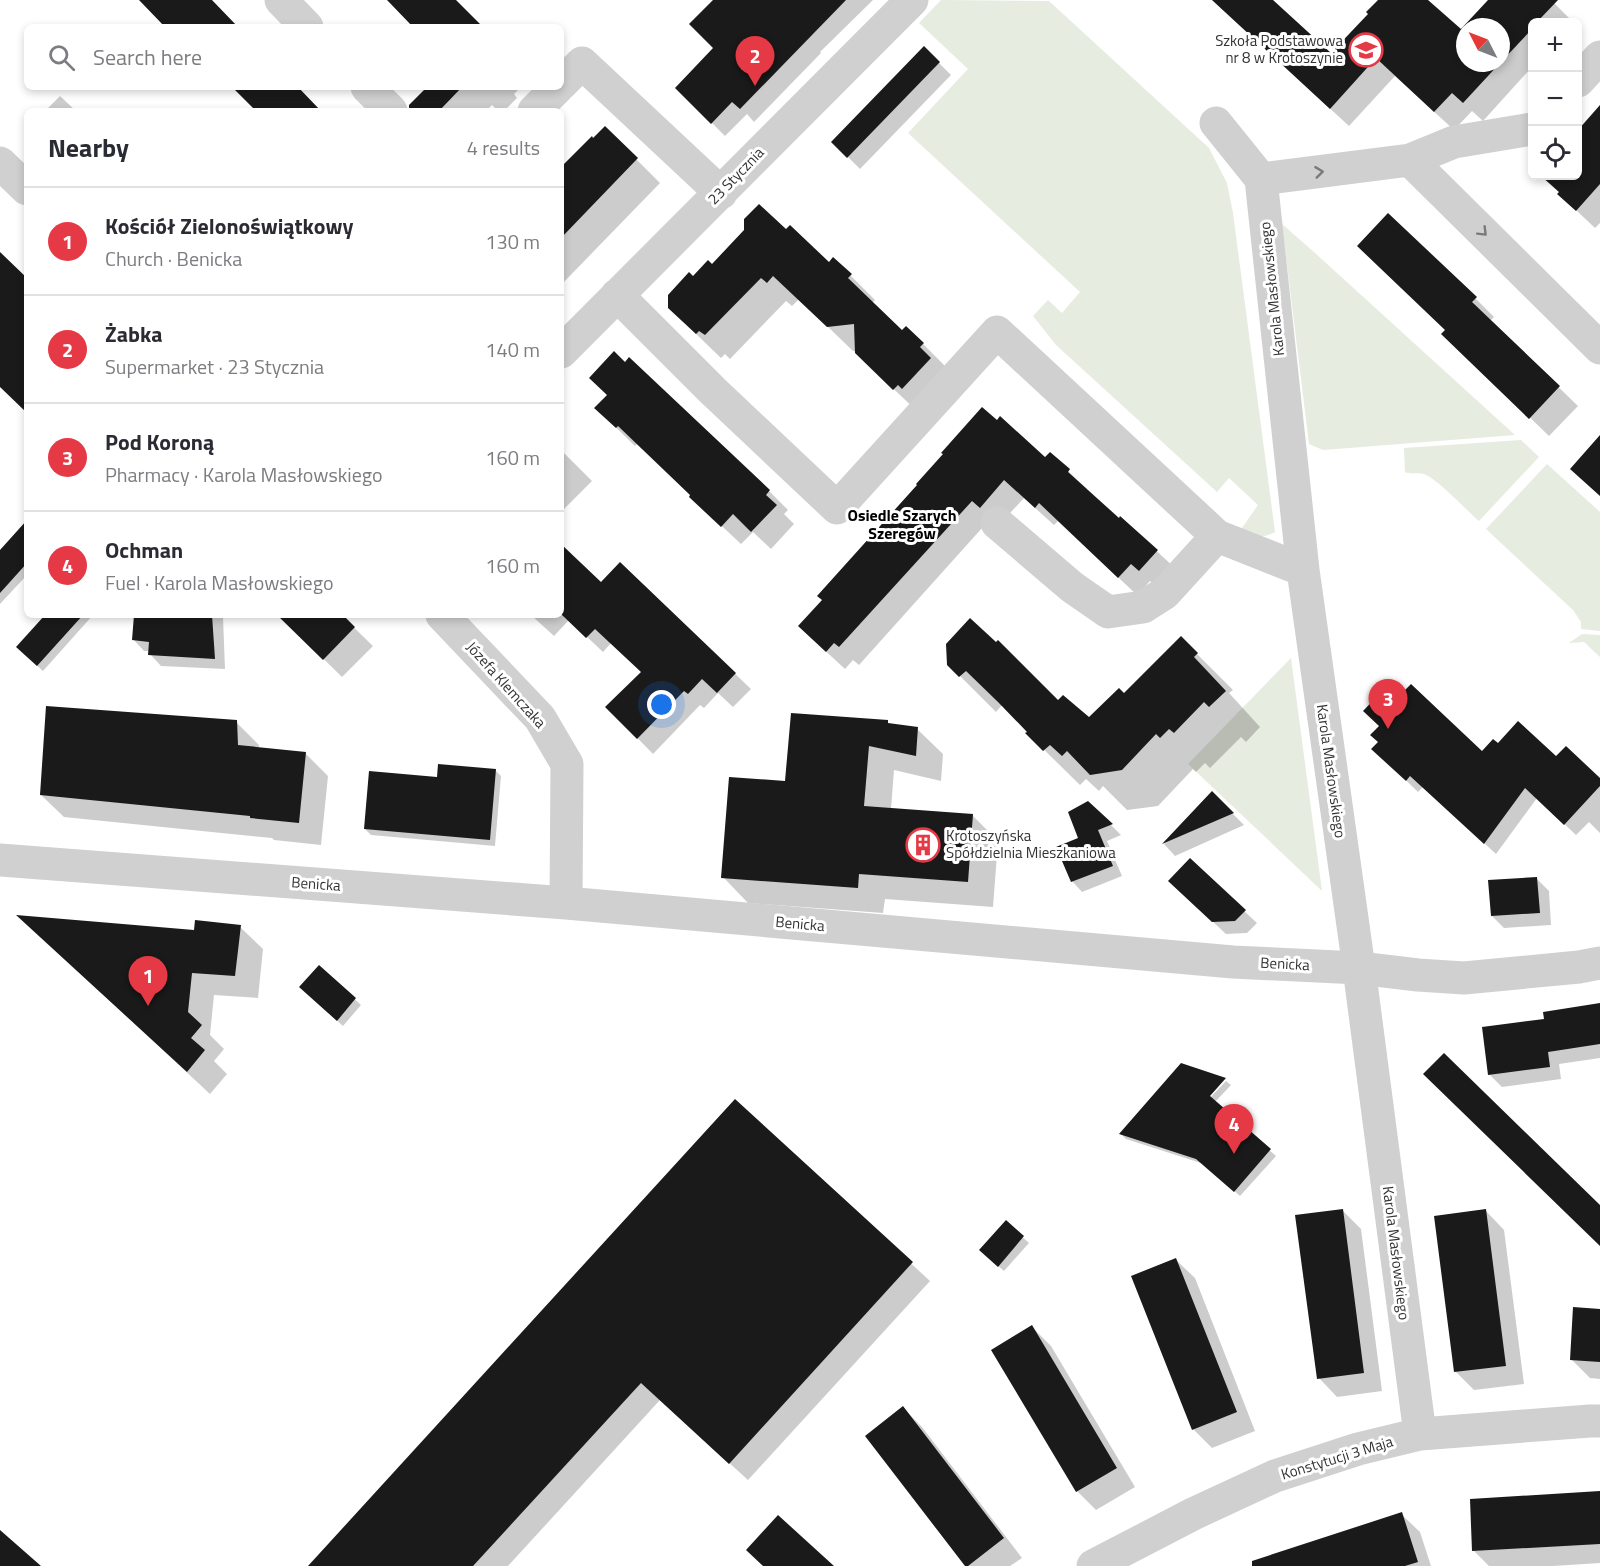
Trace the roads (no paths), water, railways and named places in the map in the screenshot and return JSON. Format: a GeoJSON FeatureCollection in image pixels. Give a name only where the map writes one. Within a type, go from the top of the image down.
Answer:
{"type":"FeatureCollection","features":[{"type":"Feature","properties":{"kind":"street"},"geometry":{"type":"LineString","coordinates":[[281,0],[304,24]]}},
{"type":"Feature","properties":{"kind":"street","name":"23 Stycznia"},"geometry":{"type":"LineString","coordinates":[[564,349],[912,0]]}},
{"type":"Feature","properties":{"kind":"street"},"geometry":{"type":"LineString","coordinates":[[1582,77],[1600,57]]}},
{"type":"Feature","properties":{"kind":"street"},"geometry":{"type":"LineString","coordinates":[[564,80],[582,63],[721,192]]}},
{"type":"Feature","properties":{"kind":"street"},"geometry":{"type":"LineString","coordinates":[[370,90],[388,108]]}},
{"type":"Feature","properties":{"kind":"street"},"geometry":{"type":"LineString","coordinates":[[537,108],[554,90]]}},
{"type":"Feature","properties":{"kind":"street"},"geometry":{"type":"LineString","coordinates":[[1216,123],[1261,179],[1410,160],[1454,142],[1528,130]]}},
{"type":"Feature","properties":{"kind":"street"},"geometry":{"type":"LineString","coordinates":[[1410,160],[1600,348]]}},
{"type":"Feature","properties":{"kind":"street"},"geometry":{"type":"LineString","coordinates":[[0,163],[24,186]]}},
{"type":"Feature","properties":{"kind":"street","name":"Karola Masłowskiego"},"geometry":{"type":"LineString","coordinates":[[1261,179],[1303,570],[1359,968],[1420,1434]]}},
{"type":"Feature","properties":{"kind":"street"},"geometry":{"type":"LineString","coordinates":[[617,296],[837,508],[997,332],[1217,536],[1303,570]]}},
{"type":"Feature","properties":{"kind":"street"},"geometry":{"type":"LineString","coordinates":[[997,523],[1072,588],[1108,612],[1143,607],[1166,593],[1217,536]]}},
{"type":"Feature","properties":{"kind":"street","name":"Józefa Klemczaka"},"geometry":{"type":"LineString","coordinates":[[445,618],[540,718],[567,764],[566,903]]}},
{"type":"Feature","properties":{"kind":"street","name":"Benicka"},"geometry":{"type":"LineString","coordinates":[[0,860],[566,903],[1233,962],[1359,968],[1464,978],[1600,963]]}},
{"type":"Feature","properties":{"kind":"street","name":"Konstytucji 3 Maja"},"geometry":{"type":"LineString","coordinates":[[1093,1566],[1193,1514],[1275,1476],[1358,1449],[1420,1434],[1600,1421]]}},
{"type":"Feature","properties":{"kind":"place","name":"Szkoła Podstawowa nr 8 w Krotoszynie"},"geometry":{"type":"Point","coordinates":[1366,50]}},
{"type":"Feature","properties":{"kind":"place","name":"Żabka"},"geometry":{"type":"Point","coordinates":[755,86]}},
{"type":"Feature","properties":{"kind":"place","name":"Pod Koroną"},"geometry":{"type":"Point","coordinates":[1388,729]}},
{"type":"Feature","properties":{"kind":"place","name":"Krotoszyńska Spółdzielnia Mieszkaniowa"},"geometry":{"type":"Point","coordinates":[923,845]}},
{"type":"Feature","properties":{"kind":"place","name":"Kościół Zielonoświątkowy"},"geometry":{"type":"Point","coordinates":[148,1006]}},
{"type":"Feature","properties":{"kind":"place","name":"Ochman"},"geometry":{"type":"Point","coordinates":[1234,1154]}},
{"type":"Feature","properties":{"kind":"district","name":"Osiedle Szarych Szeregów"},"geometry":{"type":"Point","coordinates":[902,524]}}]}
